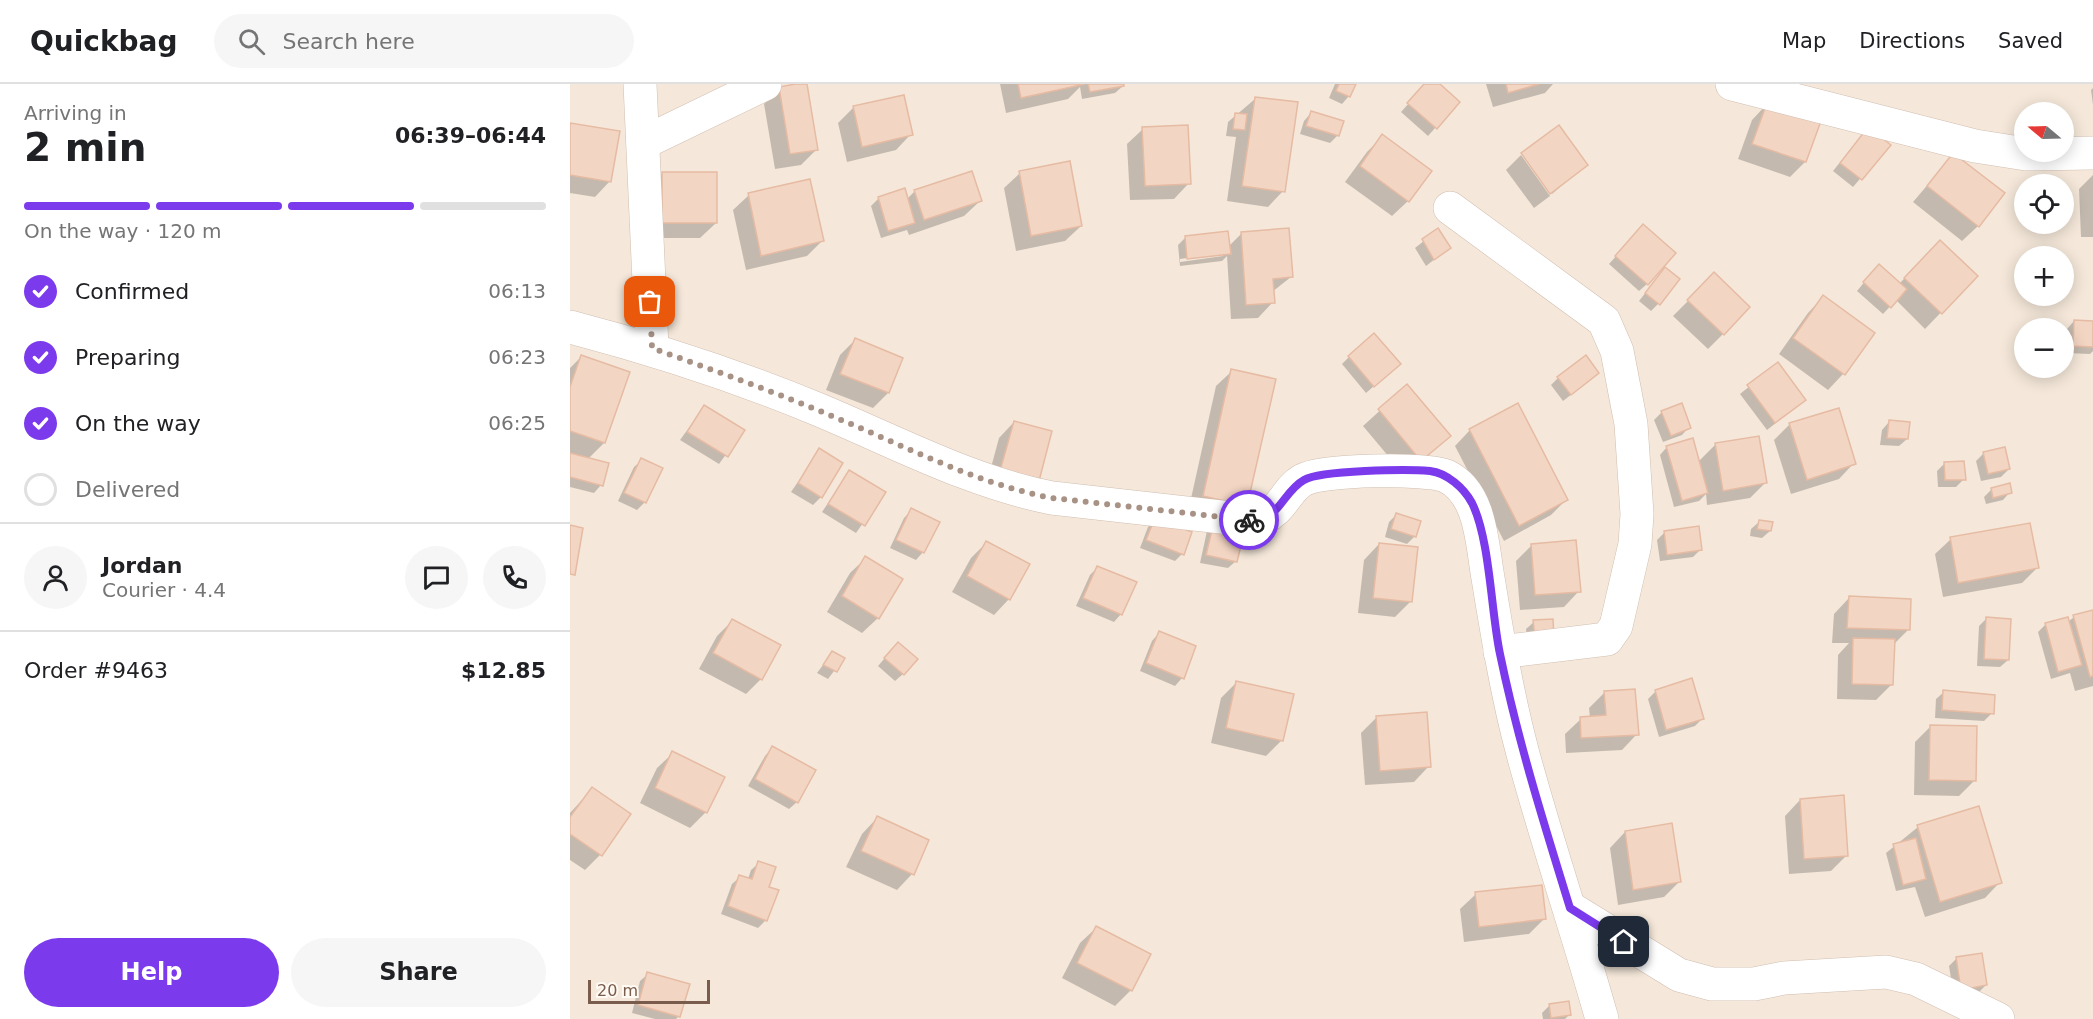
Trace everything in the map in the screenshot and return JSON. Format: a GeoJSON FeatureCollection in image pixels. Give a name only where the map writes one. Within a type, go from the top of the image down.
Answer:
{"type":"FeatureCollection","features":[{"type":"Feature","properties":{"kind":"street"},"geometry":{"type":"LineString","coordinates":[[640,84],[652,348]]}},
{"type":"Feature","properties":{"kind":"street"},"geometry":{"type":"LineString","coordinates":[[643,143],[765,84]]}},
{"type":"Feature","properties":{"kind":"street"},"geometry":{"type":"LineString","coordinates":[[1732,84],[1975,146],[2026,153],[2093,153]]}},
{"type":"Feature","properties":{"kind":"street"},"geometry":{"type":"LineString","coordinates":[[1450,208],[1604,321],[1617,351],[1630,424],[1637,514],[1635,544],[1616,626],[1607,639],[1500,652]]}},
{"type":"Feature","properties":{"kind":"street"},"geometry":{"type":"LineString","coordinates":[[570,327],[652,348],[814,408],[963,471],[1027,493],[1052,498],[1257,521],[1273,515],[1302,480],[1323,473],[1431,471],[1448,477],[1464,491],[1472,504],[1481,534],[1500,652],[1523,754],[1602,1019]]}},
{"type":"Feature","properties":{"kind":"street"},"geometry":{"type":"LineString","coordinates":[[1570,908],[1678,975],[1712,984],[1754,984],[1784,978],[1886,972],[1916,979],[1998,1019]]}},
{"type":"Feature","properties":{"kind":"shaded area"},"geometry":{"type":"Polygon","coordinates":[[[570,84],[2093,84],[2093,1019],[570,1019],[570,84]]]}},
{"type":"Feature","properties":{"kind":"building"},"geometry":{"type":"Polygon","coordinates":[[[807,84],[818,150],[790,154],[779,87],[807,84]]]}},
{"type":"Feature","properties":{"kind":"building"},"geometry":{"type":"Polygon","coordinates":[[[1018,84],[1085,84],[1021,98],[1018,84]]]}},
{"type":"Feature","properties":{"kind":"building"},"geometry":{"type":"Polygon","coordinates":[[[1088,84],[1124,84],[1124,86],[1090,92],[1088,84]]]}},
{"type":"Feature","properties":{"kind":"building"},"geometry":{"type":"Polygon","coordinates":[[[1339,84],[1356,84],[1350,97],[1336,91],[1339,84]]]}},
{"type":"Feature","properties":{"kind":"building"},"geometry":{"type":"Polygon","coordinates":[[[1424,84],[1440,84],[1460,102],[1437,129],[1407,103],[1424,84]]]}},
{"type":"Feature","properties":{"kind":"building"},"geometry":{"type":"Polygon","coordinates":[[[1506,84],[1539,84],[1508,93],[1506,84]]]}},
{"type":"Feature","properties":{"kind":"building"},"geometry":{"type":"Polygon","coordinates":[[[904,95],[913,135],[862,147],[853,106],[904,95]]]}},
{"type":"Feature","properties":{"kind":"building"},"geometry":{"type":"Polygon","coordinates":[[[1255,97],[1298,102],[1285,192],[1242,186],[1255,97]]]}},
{"type":"Feature","properties":{"kind":"building"},"geometry":{"type":"Polygon","coordinates":[[[1767,103],[1821,121],[1806,162],[1752,144],[1767,103]]]}},
{"type":"Feature","properties":{"kind":"building"},"geometry":{"type":"Polygon","coordinates":[[[1311,111],[1344,121],[1339,136],[1306,126],[1311,111]]]}},
{"type":"Feature","properties":{"kind":"building"},"geometry":{"type":"Polygon","coordinates":[[[1235,113],[1247,114],[1245,130],[1233,129],[1235,113]]]}},
{"type":"Feature","properties":{"kind":"building"},"geometry":{"type":"Polygon","coordinates":[[[570,123],[620,131],[611,182],[570,175],[570,123]]]}},
{"type":"Feature","properties":{"kind":"building"},"geometry":{"type":"Polygon","coordinates":[[[1188,125],[1191,184],[1145,186],[1142,127],[1188,125]]]}},
{"type":"Feature","properties":{"kind":"building"},"geometry":{"type":"Polygon","coordinates":[[[1559,125],[1588,165],[1550,194],[1521,153],[1559,125]]]}},
{"type":"Feature","properties":{"kind":"building"},"geometry":{"type":"Polygon","coordinates":[[[1868,127],[1891,145],[1862,180],[1840,163],[1868,127]]]}},
{"type":"Feature","properties":{"kind":"building"},"geometry":{"type":"Polygon","coordinates":[[[1382,134],[1432,171],[1409,202],[1360,166],[1382,134]]]}},
{"type":"Feature","properties":{"kind":"building"},"geometry":{"type":"Polygon","coordinates":[[[1953,153],[2005,193],[1979,227],[1927,186],[1953,153]]]}},
{"type":"Feature","properties":{"kind":"building"},"geometry":{"type":"Polygon","coordinates":[[[1070,161],[1082,226],[1031,236],[1019,171],[1070,161]]]}},
{"type":"Feature","properties":{"kind":"building"},"geometry":{"type":"Polygon","coordinates":[[[972,171],[982,201],[924,220],[914,190],[972,171]]]}},
{"type":"Feature","properties":{"kind":"building"},"geometry":{"type":"Polygon","coordinates":[[[662,172],[717,172],[717,223],[662,223],[662,172]]]}},
{"type":"Feature","properties":{"kind":"building"},"geometry":{"type":"Polygon","coordinates":[[[810,179],[824,241],[761,256],[748,193],[810,179]]]}},
{"type":"Feature","properties":{"kind":"building"},"geometry":{"type":"Polygon","coordinates":[[[905,188],[915,223],[888,231],[878,197],[905,188]]]}},
{"type":"Feature","properties":{"kind":"building"},"geometry":{"type":"Polygon","coordinates":[[[1643,224],[1676,253],[1648,285],[1615,256],[1643,224]]]}},
{"type":"Feature","properties":{"kind":"building"},"geometry":{"type":"Polygon","coordinates":[[[1289,228],[1293,277],[1273,279],[1275,303],[1246,305],[1241,232],[1289,228]]]}},
{"type":"Feature","properties":{"kind":"building"},"geometry":{"type":"Polygon","coordinates":[[[1438,228],[1451,248],[1434,260],[1422,239],[1438,228]]]}},
{"type":"Feature","properties":{"kind":"building"},"geometry":{"type":"Polygon","coordinates":[[[1228,231],[1231,254],[1187,259],[1185,236],[1228,231]]]}},
{"type":"Feature","properties":{"kind":"building"},"geometry":{"type":"Polygon","coordinates":[[[1940,240],[1978,276],[1942,314],[1904,278],[1940,240]]]}},
{"type":"Feature","properties":{"kind":"building"},"geometry":{"type":"Polygon","coordinates":[[[1879,264],[1907,289],[1891,308],[1863,282],[1879,264]]]}},
{"type":"Feature","properties":{"kind":"building"},"geometry":{"type":"Polygon","coordinates":[[[1665,267],[1680,279],[1660,305],[1645,293],[1665,267]]]}},
{"type":"Feature","properties":{"kind":"building"},"geometry":{"type":"Polygon","coordinates":[[[1714,272],[1750,307],[1724,335],[1687,300],[1714,272]]]}},
{"type":"Feature","properties":{"kind":"building"},"geometry":{"type":"Polygon","coordinates":[[[1823,295],[1875,333],[1845,375],[1793,338],[1823,295]]]}},
{"type":"Feature","properties":{"kind":"building"},"geometry":{"type":"Polygon","coordinates":[[[2074,320],[2093,321],[2093,347],[2074,346],[2074,320]]]}},
{"type":"Feature","properties":{"kind":"building"},"geometry":{"type":"Polygon","coordinates":[[[1374,333],[1401,364],[1374,387],[1348,356],[1374,333]]]}},
{"type":"Feature","properties":{"kind":"building"},"geometry":{"type":"Polygon","coordinates":[[[855,338],[903,358],[889,393],[840,374],[855,338]]]}},
{"type":"Feature","properties":{"kind":"building"},"geometry":{"type":"Polygon","coordinates":[[[581,355],[630,372],[605,443],[570,431],[570,387],[581,355]]]}},
{"type":"Feature","properties":{"kind":"building"},"geometry":{"type":"Polygon","coordinates":[[[1586,355],[1599,373],[1571,395],[1557,377],[1586,355]]]}},
{"type":"Feature","properties":{"kind":"building"},"geometry":{"type":"Polygon","coordinates":[[[1778,362],[1806,400],[1775,423],[1747,385],[1778,362]]]}},
{"type":"Feature","properties":{"kind":"building"},"geometry":{"type":"Polygon","coordinates":[[[1231,369],[1276,379],[1247,506],[1203,496],[1231,369]]]}},
{"type":"Feature","properties":{"kind":"building"},"geometry":{"type":"Polygon","coordinates":[[[1407,384],[1451,436],[1421,461],[1378,409],[1407,384]]]}},
{"type":"Feature","properties":{"kind":"building"},"geometry":{"type":"Polygon","coordinates":[[[1518,403],[1568,500],[1519,526],[1469,429],[1518,403]]]}},
{"type":"Feature","properties":{"kind":"building"},"geometry":{"type":"Polygon","coordinates":[[[1682,403],[1691,428],[1671,436],[1661,411],[1682,403]]]}},
{"type":"Feature","properties":{"kind":"building"},"geometry":{"type":"Polygon","coordinates":[[[704,405],[745,430],[728,457],[687,432],[704,405]]]}},
{"type":"Feature","properties":{"kind":"building"},"geometry":{"type":"Polygon","coordinates":[[[1839,408],[1856,464],[1807,480],[1789,423],[1839,408]]]}},
{"type":"Feature","properties":{"kind":"building"},"geometry":{"type":"Polygon","coordinates":[[[1889,420],[1910,422],[1908,439],[1887,438],[1889,420]]]}},
{"type":"Feature","properties":{"kind":"building"},"geometry":{"type":"Polygon","coordinates":[[[1014,421],[1052,431],[1039,481],[1000,471],[1014,421]]]}},
{"type":"Feature","properties":{"kind":"building"},"geometry":{"type":"Polygon","coordinates":[[[1759,436],[1767,483],[1723,491],[1715,443],[1759,436]]]}},
{"type":"Feature","properties":{"kind":"building"},"geometry":{"type":"Polygon","coordinates":[[[1693,438],[1708,493],[1682,501],[1666,446],[1693,438]]]}},
{"type":"Feature","properties":{"kind":"building"},"geometry":{"type":"Polygon","coordinates":[[[2005,447],[2010,469],[1988,474],[1983,452],[2005,447]]]}},
{"type":"Feature","properties":{"kind":"building"},"geometry":{"type":"Polygon","coordinates":[[[819,448],[843,463],[822,498],[798,483],[819,448]]]}},
{"type":"Feature","properties":{"kind":"building"},"geometry":{"type":"Polygon","coordinates":[[[570,453],[609,463],[603,486],[570,477],[570,453]]]}},
{"type":"Feature","properties":{"kind":"building"},"geometry":{"type":"Polygon","coordinates":[[[641,458],[663,468],[646,503],[624,493],[641,458]]]}},
{"type":"Feature","properties":{"kind":"building"},"geometry":{"type":"Polygon","coordinates":[[[1964,461],[1966,480],[1945,480],[1944,462],[1964,461]]]}},
{"type":"Feature","properties":{"kind":"building"},"geometry":{"type":"Polygon","coordinates":[[[849,470],[886,492],[865,526],[828,504],[849,470]]]}},
{"type":"Feature","properties":{"kind":"building"},"geometry":{"type":"Polygon","coordinates":[[[2010,483],[2012,493],[1993,498],[1991,488],[2010,483]]]}},
{"type":"Feature","properties":{"kind":"building"},"geometry":{"type":"Polygon","coordinates":[[[911,508],[940,522],[924,553],[896,540],[911,508]]]}},
{"type":"Feature","properties":{"kind":"building"},"geometry":{"type":"Polygon","coordinates":[[[1396,513],[1421,521],[1416,537],[1391,529],[1396,513]]]}},
{"type":"Feature","properties":{"kind":"building"},"geometry":{"type":"Polygon","coordinates":[[[1155,518],[1192,532],[1184,555],[1146,540],[1155,518]]]}},
{"type":"Feature","properties":{"kind":"building"},"geometry":{"type":"Polygon","coordinates":[[[1759,520],[1773,522],[1771,531],[1757,529],[1759,520]]]}},
{"type":"Feature","properties":{"kind":"building"},"geometry":{"type":"Polygon","coordinates":[[[1214,522],[1245,529],[1237,562],[1206,555],[1214,522]]]}},
{"type":"Feature","properties":{"kind":"building"},"geometry":{"type":"Polygon","coordinates":[[[2030,523],[2039,568],[1958,583],[1950,537],[2030,523]]]}},
{"type":"Feature","properties":{"kind":"building"},"geometry":{"type":"Polygon","coordinates":[[[570,525],[583,528],[575,575],[570,574],[570,525]]]}},
{"type":"Feature","properties":{"kind":"building"},"geometry":{"type":"Polygon","coordinates":[[[1699,526],[1702,550],[1667,555],[1664,531],[1699,526]]]}},
{"type":"Feature","properties":{"kind":"building"},"geometry":{"type":"Polygon","coordinates":[[[1576,540],[1581,592],[1535,595],[1531,544],[1576,540]]]}},
{"type":"Feature","properties":{"kind":"building"},"geometry":{"type":"Polygon","coordinates":[[[986,541],[1030,564],[1010,600],[967,576],[986,541]]]}},
{"type":"Feature","properties":{"kind":"building"},"geometry":{"type":"Polygon","coordinates":[[[1379,543],[1418,547],[1412,602],[1373,598],[1379,543]]]}},
{"type":"Feature","properties":{"kind":"building"},"geometry":{"type":"Polygon","coordinates":[[[865,556],[903,579],[879,619],[842,596],[865,556]]]}},
{"type":"Feature","properties":{"kind":"building"},"geometry":{"type":"Polygon","coordinates":[[[1097,566],[1137,582],[1122,615],[1083,598],[1097,566]]]}},
{"type":"Feature","properties":{"kind":"building"},"geometry":{"type":"Polygon","coordinates":[[[1849,596],[1911,599],[1910,630],[1847,628],[1849,596]]]}},
{"type":"Feature","properties":{"kind":"building"},"geometry":{"type":"Polygon","coordinates":[[[2093,610],[2093,676],[2090,677],[2073,615],[2093,610]]]}},
{"type":"Feature","properties":{"kind":"building"},"geometry":{"type":"Polygon","coordinates":[[[1986,617],[2011,619],[2009,660],[1984,659],[1986,617]]]}},
{"type":"Feature","properties":{"kind":"building"},"geometry":{"type":"Polygon","coordinates":[[[2068,617],[2082,665],[2058,672],[2045,623],[2068,617]]]}},
{"type":"Feature","properties":{"kind":"building"},"geometry":{"type":"Polygon","coordinates":[[[732,619],[781,645],[762,680],[713,653],[732,619]]]}},
{"type":"Feature","properties":{"kind":"building"},"geometry":{"type":"Polygon","coordinates":[[[1553,619],[1554,637],[1535,638],[1533,620],[1553,619]]]}},
{"type":"Feature","properties":{"kind":"building"},"geometry":{"type":"Polygon","coordinates":[[[1159,631],[1196,646],[1184,679],[1146,663],[1159,631]]]}},
{"type":"Feature","properties":{"kind":"building"},"geometry":{"type":"Polygon","coordinates":[[[1853,638],[1895,639],[1893,685],[1852,684],[1853,638]]]}},
{"type":"Feature","properties":{"kind":"building"},"geometry":{"type":"Polygon","coordinates":[[[898,642],[918,659],[904,675],[884,658],[898,642]]]}},
{"type":"Feature","properties":{"kind":"building"},"geometry":{"type":"Polygon","coordinates":[[[832,651],[845,658],[837,672],[823,665],[832,651]]]}},
{"type":"Feature","properties":{"kind":"building"},"geometry":{"type":"Polygon","coordinates":[[[1692,678],[1704,719],[1666,730],[1655,690],[1692,678]]]}},
{"type":"Feature","properties":{"kind":"building"},"geometry":{"type":"Polygon","coordinates":[[[1236,681],[1294,694],[1283,741],[1226,728],[1236,681]]]}},
{"type":"Feature","properties":{"kind":"building"},"geometry":{"type":"Polygon","coordinates":[[[1635,689],[1639,735],[1581,738],[1580,717],[1606,715],[1604,691],[1635,689]]]}},
{"type":"Feature","properties":{"kind":"building"},"geometry":{"type":"Polygon","coordinates":[[[1943,690],[1995,695],[1994,714],[1942,710],[1943,690]]]}},
{"type":"Feature","properties":{"kind":"building"},"geometry":{"type":"Polygon","coordinates":[[[1427,712],[1431,767],[1380,771],[1376,716],[1427,712]]]}},
{"type":"Feature","properties":{"kind":"building"},"geometry":{"type":"Polygon","coordinates":[[[1930,725],[1977,726],[1976,781],[1929,780],[1930,725]]]}},
{"type":"Feature","properties":{"kind":"building"},"geometry":{"type":"Polygon","coordinates":[[[772,746],[816,770],[798,803],[755,779],[772,746]]]}},
{"type":"Feature","properties":{"kind":"building"},"geometry":{"type":"Polygon","coordinates":[[[672,751],[725,777],[707,813],[655,788],[672,751]]]}},
{"type":"Feature","properties":{"kind":"building"},"geometry":{"type":"Polygon","coordinates":[[[592,787],[631,814],[602,856],[570,834],[570,817],[592,787]]]}},
{"type":"Feature","properties":{"kind":"building"},"geometry":{"type":"Polygon","coordinates":[[[1844,795],[1848,856],[1804,859],[1800,799],[1844,795]]]}},
{"type":"Feature","properties":{"kind":"building"},"geometry":{"type":"Polygon","coordinates":[[[1979,806],[2002,883],[1940,902],[1917,825],[1979,806]]]}},
{"type":"Feature","properties":{"kind":"building"},"geometry":{"type":"Polygon","coordinates":[[[877,816],[929,840],[914,875],[861,851],[877,816]]]}},
{"type":"Feature","properties":{"kind":"building"},"geometry":{"type":"Polygon","coordinates":[[[1672,823],[1681,882],[1633,890],[1625,831],[1672,823]]]}},
{"type":"Feature","properties":{"kind":"building"},"geometry":{"type":"Polygon","coordinates":[[[1916,838],[1926,879],[1903,885],[1893,844],[1916,838]]]}},
{"type":"Feature","properties":{"kind":"building"},"geometry":{"type":"Polygon","coordinates":[[[758,861],[776,867],[769,887],[779,890],[767,921],[728,906],[739,875],[752,879],[758,861]]]}},
{"type":"Feature","properties":{"kind":"building"},"geometry":{"type":"Polygon","coordinates":[[[1542,885],[1546,919],[1479,927],[1475,892],[1542,885]]]}},
{"type":"Feature","properties":{"kind":"building"},"geometry":{"type":"Polygon","coordinates":[[[1096,926],[1151,954],[1132,991],[1077,963],[1096,926]]]}},
{"type":"Feature","properties":{"kind":"building"},"geometry":{"type":"Polygon","coordinates":[[[1982,953],[1987,985],[1961,990],[1956,957],[1982,953]]]}},
{"type":"Feature","properties":{"kind":"building"},"geometry":{"type":"Polygon","coordinates":[[[647,972],[690,984],[680,1017],[638,1005],[647,972]]]}},
{"type":"Feature","properties":{"kind":"building"},"geometry":{"type":"Polygon","coordinates":[[[1569,1001],[1571,1015],[1551,1018],[1549,1004],[1569,1001]]]}},
{"type":"Feature","properties":{"kind":"way so far"},"geometry":{"type":"LineString","coordinates":[[650,302],[652,348],[814,408],[963,471],[1027,493],[1052,498],[1249,520]]}},
{"type":"Feature","properties":{"kind":"route"},"geometry":{"type":"LineString","coordinates":[[1249,520],[1257,521],[1273,515],[1302,480],[1323,473],[1431,471],[1448,477],[1464,491],[1472,504],[1481,534],[1500,652],[1523,754],[1570,908],[1624,942]]}}]}
